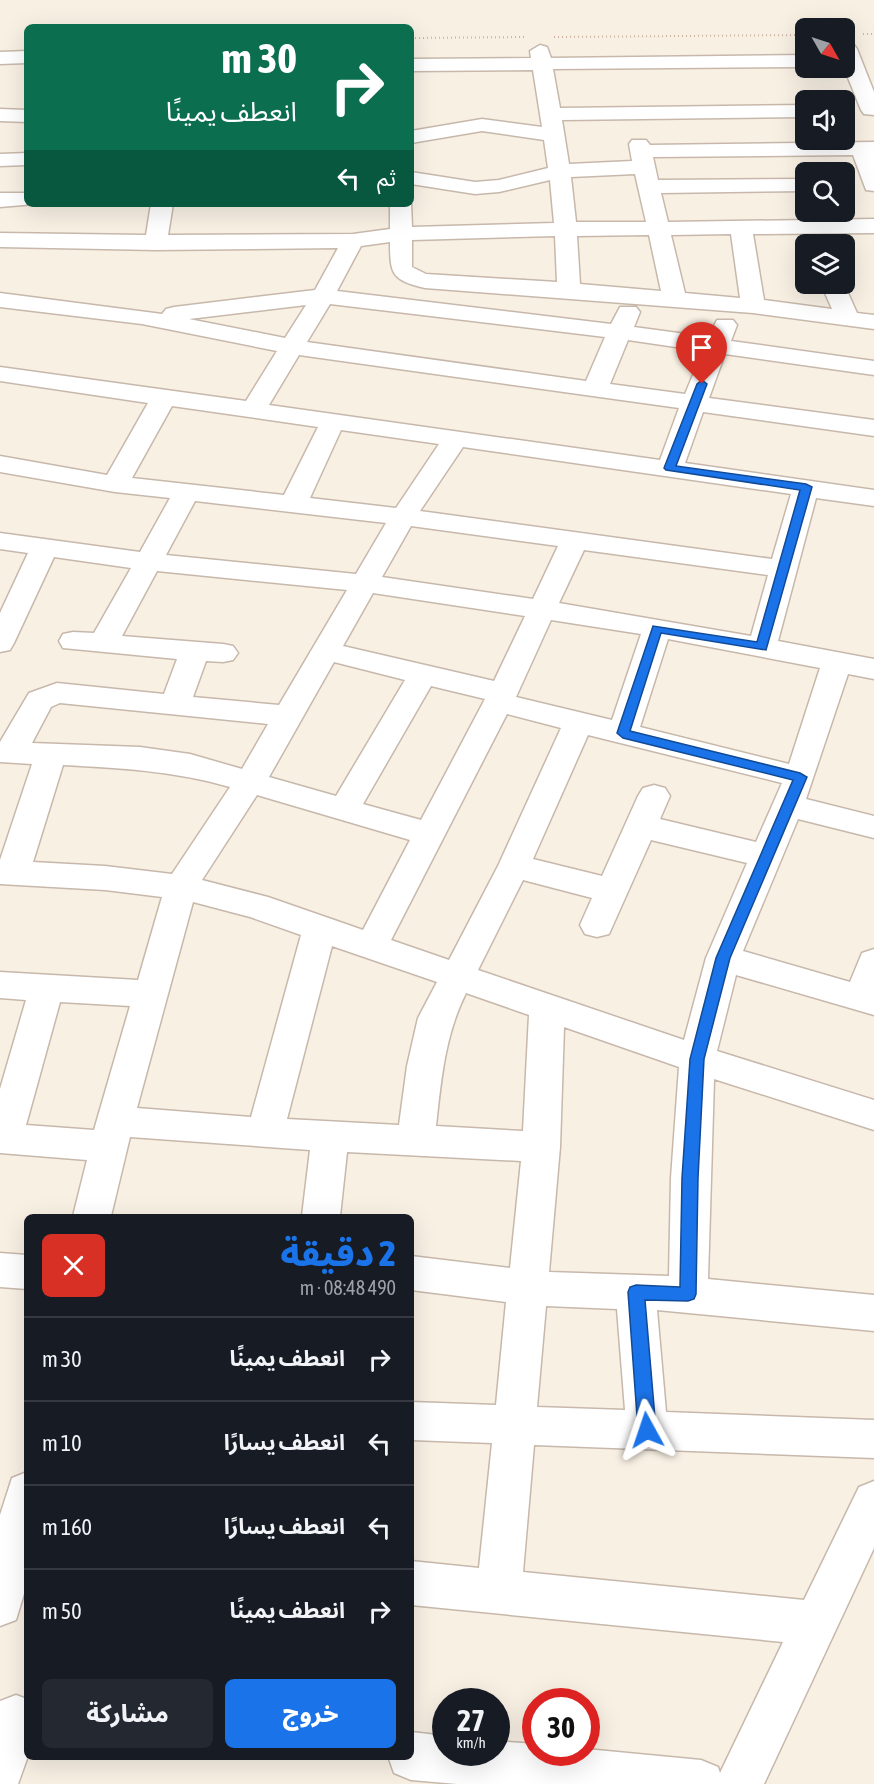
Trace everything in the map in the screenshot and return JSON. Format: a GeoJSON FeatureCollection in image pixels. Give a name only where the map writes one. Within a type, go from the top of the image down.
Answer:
{"type":"FeatureCollection","features":[{"type":"Feature","properties":{"kind":"street"},"geometry":{"type":"LineString","coordinates":[[414,53],[540,47],[795,49]]}},
{"type":"Feature","properties":{"kind":"street"},"geometry":{"type":"LineString","coordinates":[[540,47],[568,228],[569,290]]}},
{"type":"Feature","properties":{"kind":"street"},"geometry":{"type":"LineString","coordinates":[[414,65],[540,47],[795,60]]}},
{"type":"Feature","properties":{"kind":"street"},"geometry":{"type":"LineString","coordinates":[[855,54],[866,110]]}},
{"type":"Feature","properties":{"kind":"street"},"geometry":{"type":"LineString","coordinates":[[0,58],[24,57]]}},
{"type":"Feature","properties":{"kind":"street"},"geometry":{"type":"LineString","coordinates":[[0,67],[24,67]]}},
{"type":"Feature","properties":{"kind":"street"},"geometry":{"type":"LineString","coordinates":[[781,111],[796,162]]}},
{"type":"Feature","properties":{"kind":"street"},"geometry":{"type":"LineString","coordinates":[[414,136],[482,125],[552,125],[632,113],[795,111]]}},
{"type":"Feature","properties":{"kind":"street"},"geometry":{"type":"LineString","coordinates":[[632,113],[674,298]]}},
{"type":"Feature","properties":{"kind":"street"},"geometry":{"type":"LineString","coordinates":[[0,116],[24,116]]}},
{"type":"Feature","properties":{"kind":"street"},"geometry":{"type":"LineString","coordinates":[[414,178],[475,188],[516,183],[561,171],[644,168],[791,148],[867,148],[867,185]]}},
{"type":"Feature","properties":{"kind":"street"},"geometry":{"type":"LineString","coordinates":[[0,160],[24,159]]}},
{"type":"Feature","properties":{"kind":"street"},"geometry":{"type":"LineString","coordinates":[[644,168],[795,184]]}},
{"type":"Feature","properties":{"kind":"street"},"geometry":{"type":"LineString","coordinates":[[0,200],[24,200]]}},
{"type":"Feature","properties":{"kind":"street"},"geometry":{"type":"LineString","coordinates":[[156,243],[162,207]]}},
{"type":"Feature","properties":{"kind":"street"},"geometry":{"type":"LineString","coordinates":[[401,207],[401,269],[411,277],[425,282],[674,298],[874,322]]}},
{"type":"Feature","properties":{"kind":"street"},"geometry":{"type":"LineString","coordinates":[[827,234],[874,226]]}},
{"type":"Feature","properties":{"kind":"street"},"geometry":{"type":"LineString","coordinates":[[0,240],[156,243],[353,240],[400,234],[568,228],[741,228],[796,234]]}},
{"type":"Feature","properties":{"kind":"street"},"geometry":{"type":"LineString","coordinates":[[670,468],[717,345],[743,305],[741,228]]}},
{"type":"Feature","properties":{"kind":"street"},"geometry":{"type":"LineString","coordinates":[[253,410],[323,296],[353,240]]}},
{"type":"Feature","properties":{"kind":"street"},"geometry":{"type":"LineString","coordinates":[[416,307],[425,282]]}},
{"type":"Feature","properties":{"kind":"street"},"geometry":{"type":"LineString","coordinates":[[837,294],[847,318]]}},
{"type":"Feature","properties":{"kind":"street"},"geometry":{"type":"LineString","coordinates":[[142,317],[323,296],[619,332],[874,368]]}},
{"type":"Feature","properties":{"kind":"street"},"geometry":{"type":"LineString","coordinates":[[596,387],[635,296]]}},
{"type":"Feature","properties":{"kind":"street"},"geometry":{"type":"LineString","coordinates":[[0,300],[142,317],[293,346],[874,428]]}},
{"type":"Feature","properties":{"kind":"street"},"geometry":{"type":"LineString","coordinates":[[2,378],[164,397],[874,498]]}},
{"type":"Feature","properties":{"kind":"street"},"geometry":{"type":"LineString","coordinates":[[115,484],[164,397]]}},
{"type":"Feature","properties":{"kind":"street"},"geometry":{"type":"LineString","coordinates":[[293,505],[333,421]]}},
{"type":"Feature","properties":{"kind":"street"},"geometry":{"type":"LineString","coordinates":[[92,1214],[112,1134],[181,887],[250,782],[363,583],[403,517],[456,438]]}},
{"type":"Feature","properties":{"kind":"street"},"geometry":{"type":"LineString","coordinates":[[0,464],[115,484],[403,517],[783,569]]}},
{"type":"Feature","properties":{"kind":"street"},"geometry":{"type":"LineString","coordinates":[[762,647],[806,487]]}},
{"type":"Feature","properties":{"kind":"street"},"geometry":{"type":"LineString","coordinates":[[103,643],[187,492]]}},
{"type":"Feature","properties":{"kind":"street"},"geometry":{"type":"LineString","coordinates":[[0,541],[149,562],[363,583],[657,628],[874,669]]}},
{"type":"Feature","properties":{"kind":"street"},"geometry":{"type":"LineString","coordinates":[[371,946],[501,698],[574,541]]}},
{"type":"Feature","properties":{"kind":"street"},"geometry":{"type":"LineString","coordinates":[[0,643],[45,547]]}},
{"type":"Feature","properties":{"kind":"street"},"geometry":{"type":"LineString","coordinates":[[623,733],[657,628]]}},
{"type":"Feature","properties":{"kind":"street"},"geometry":{"type":"LineString","coordinates":[[73,641],[209,651],[175,705]]}},
{"type":"Feature","properties":{"kind":"street"},"geometry":{"type":"LineString","coordinates":[[325,651],[423,674],[578,724],[623,733],[794,792],[874,827]]}},
{"type":"Feature","properties":{"kind":"street"},"geometry":{"type":"LineString","coordinates":[[688,1294],[690,1178],[697,1059],[723,958],[794,792],[837,661]]}},
{"type":"Feature","properties":{"kind":"street"},"geometry":{"type":"LineString","coordinates":[[344,810],[423,674]]}},
{"type":"Feature","properties":{"kind":"street"},"geometry":{"type":"LineString","coordinates":[[5,752],[40,700],[52,694],[62,693],[287,716]]}},
{"type":"Feature","properties":{"kind":"street"},"geometry":{"type":"LineString","coordinates":[[416,1140],[425,1066],[436,1018],[514,866],[578,724]]}},
{"type":"Feature","properties":{"kind":"street"},"geometry":{"type":"LineString","coordinates":[[5,752],[168,760],[428,834]]}},
{"type":"Feature","properties":{"kind":"street"},"geometry":{"type":"LineString","coordinates":[[51,754],[7,872],[105,878],[181,887],[256,906],[697,1059],[874,1115]]}},
{"type":"Feature","properties":{"kind":"street"},"geometry":{"type":"LineString","coordinates":[[597,925],[654,796]]}},
{"type":"Feature","properties":{"kind":"street"},"geometry":{"type":"LineString","coordinates":[[641,826],[766,856]]}},
{"type":"Feature","properties":{"kind":"street"},"geometry":{"type":"LineString","coordinates":[[514,866],[612,891]]}},
{"type":"Feature","properties":{"kind":"street"},"geometry":{"type":"LineString","coordinates":[[265,1133],[320,928]]}},
{"type":"Feature","properties":{"kind":"street"},"geometry":{"type":"LineString","coordinates":[[723,958],[868,1000],[874,962]]}},
{"type":"Feature","properties":{"kind":"street"},"geometry":{"type":"LineString","coordinates":[[0,985],[151,994]]}},
{"type":"Feature","properties":{"kind":"street"},"geometry":{"type":"LineString","coordinates":[[47,988],[2,1138],[112,1134],[265,1133],[541,1147]]}},
{"type":"Feature","properties":{"kind":"street"},"geometry":{"type":"LineString","coordinates":[[499,1590],[541,1147],[547,1007]]}},
{"type":"Feature","properties":{"kind":"street"},"geometry":{"type":"LineString","coordinates":[[321,1214],[330,1136]]}},
{"type":"Feature","properties":{"kind":"street"},"geometry":{"type":"LineString","coordinates":[[0,1270],[24,1272]]}},
{"type":"Feature","properties":{"kind":"street"},"geometry":{"type":"LineString","coordinates":[[414,1273],[528,1288],[688,1294],[874,1313]]}},
{"type":"Feature","properties":{"kind":"street"},"geometry":{"type":"LineString","coordinates":[[636,1292],[647,1430]]}},
{"type":"Feature","properties":{"kind":"street"},"geometry":{"type":"LineString","coordinates":[[414,1421],[874,1439]]}},
{"type":"Feature","properties":{"kind":"street"},"geometry":{"type":"LineString","coordinates":[[0,1485],[24,1486]]}},
{"type":"Feature","properties":{"kind":"street"},"geometry":{"type":"LineString","coordinates":[[739,1784],[874,1501]]}},
{"type":"Feature","properties":{"kind":"street"},"geometry":{"type":"LineString","coordinates":[[0,1604],[20,1550],[24,1517]]}},
{"type":"Feature","properties":{"kind":"street"},"geometry":{"type":"LineString","coordinates":[[414,1583],[814,1623]]}},
{"type":"Feature","properties":{"kind":"street"},"geometry":{"type":"LineString","coordinates":[[0,1771],[14,1718]]}},
{"type":"Feature","properties":{"kind":"street"},"geometry":{"type":"LineString","coordinates":[[414,1756],[701,1784]]}},
{"type":"Feature","properties":{"kind":"path"},"geometry":{"type":"LineString","coordinates":[[414,38],[540,47],[795,35]]}},
{"type":"Feature","properties":{"kind":"route"},"geometry":{"type":"LineString","coordinates":[[647,1430],[636,1292],[688,1294],[690,1178],[697,1059],[723,958],[800,777],[623,733],[657,628],[762,647],[806,487],[670,468],[702,384]]}}]}
